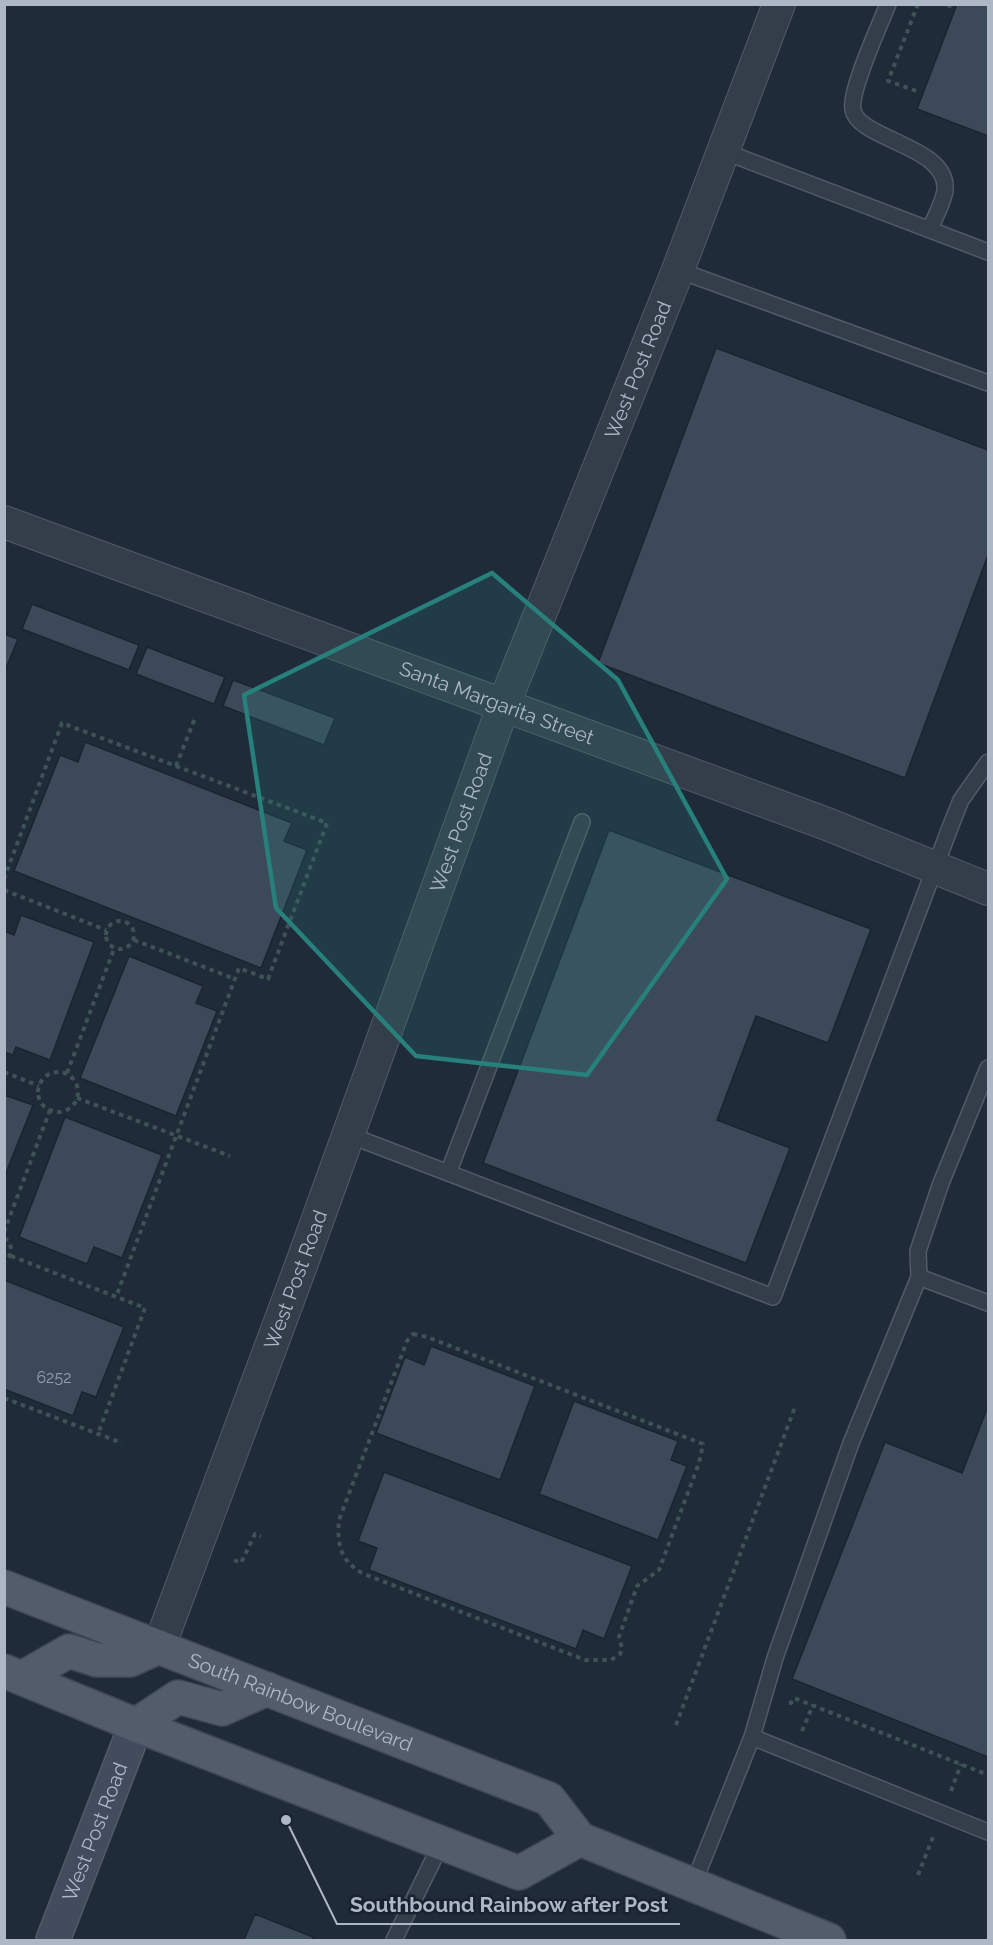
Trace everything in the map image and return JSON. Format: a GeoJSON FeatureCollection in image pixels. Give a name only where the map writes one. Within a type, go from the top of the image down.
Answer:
{"type":"FeatureCollection","features":[{"type":"Feature","properties":{"kind":"main road","name":"South Rainbow Boulevard"},"geometry":{"type":"LineString","coordinates":[[4,1587],[549,1799],[580,1839]]}},
{"type":"Feature","properties":{"kind":"main road"},"geometry":{"type":"LineString","coordinates":[[13,1675],[69,1651],[97,1660],[130,1660],[159,1647]]}},
{"type":"Feature","properties":{"kind":"main road"},"geometry":{"type":"LineString","coordinates":[[13,1675],[519,1873],[580,1839],[829,1941]]}},
{"type":"Feature","properties":{"kind":"main road"},"geometry":{"type":"LineString","coordinates":[[136,1725],[178,1697],[222,1709],[267,1689]]}},
{"type":"Feature","properties":{"kind":"street","name":"West Post Road"},"geometry":{"type":"LineString","coordinates":[[159,1647],[349,1135],[504,704],[678,270],[778,4]]}},
{"type":"Feature","properties":{"kind":"street","name":"Santa Margarita Street"},"geometry":{"type":"LineString","coordinates":[[4,522],[827,824],[988,889]]}},
{"type":"Feature","properties":{"kind":"street","name":"West Post Road"},"geometry":{"type":"LineString","coordinates":[[53,1941],[136,1725]]}},
{"type":"Feature","properties":{"kind":"lane"},"geometry":{"type":"LineString","coordinates":[[888,4],[855,89],[853,109],[860,122],[931,160],[942,172],[945,190],[930,229]]}},
{"type":"Feature","properties":{"kind":"lane"},"geometry":{"type":"LineString","coordinates":[[723,151],[988,252]]}},
{"type":"Feature","properties":{"kind":"lane"},"geometry":{"type":"LineString","coordinates":[[678,270],[988,383]]}},
{"type":"Feature","properties":{"kind":"lane"},"geometry":{"type":"LineString","coordinates":[[349,1135],[449,1171],[773,1297],[934,867],[961,800],[988,762]]}},
{"type":"Feature","properties":{"kind":"lane"},"geometry":{"type":"LineString","coordinates":[[449,1171],[582,822]]}},
{"type":"Feature","properties":{"kind":"lane"},"geometry":{"type":"LineString","coordinates":[[693,1885],[752,1737],[775,1658],[851,1443],[919,1277],[918,1251],[940,1183],[988,1068]]}},
{"type":"Feature","properties":{"kind":"lane"},"geometry":{"type":"LineString","coordinates":[[919,1277],[988,1303]]}},
{"type":"Feature","properties":{"kind":"lane"},"geometry":{"type":"LineString","coordinates":[[752,1737],[988,1832]]}},
{"type":"Feature","properties":{"kind":"lane"},"geometry":{"type":"LineString","coordinates":[[394,1941],[441,1844]]}},
{"type":"Feature","properties":{"kind":"path"},"geometry":{"type":"LineString","coordinates":[[918,4],[888,81],[919,92]]}},
{"type":"Feature","properties":{"kind":"path"},"geometry":{"type":"LineString","coordinates":[[946,4],[950,6],[951,4]]}},
{"type":"Feature","properties":{"kind":"path"},"geometry":{"type":"LineString","coordinates":[[176,766],[195,718]]}},
{"type":"Feature","properties":{"kind":"path"},"geometry":{"type":"LineString","coordinates":[[4,879],[62,723],[327,823],[268,979],[239,968],[116,1297]]}},
{"type":"Feature","properties":{"kind":"path"},"geometry":{"type":"LineString","coordinates":[[4,890],[106,930]]}},
{"type":"Feature","properties":{"kind":"path"},"geometry":{"type":"LineString","coordinates":[[118,921],[125,922],[131,926],[134,940],[129,946],[114,949],[105,937],[106,930],[118,921]]}},
{"type":"Feature","properties":{"kind":"path"},"geometry":{"type":"LineString","coordinates":[[134,940],[235,979]]}},
{"type":"Feature","properties":{"kind":"path"},"geometry":{"type":"LineString","coordinates":[[67,1073],[114,949]]}},
{"type":"Feature","properties":{"kind":"path"},"geometry":{"type":"LineString","coordinates":[[55,1071],[67,1073],[75,1080],[78,1091],[76,1102],[69,1109],[59,1112],[50,1110],[42,1104],[38,1095],[39,1086],[45,1076],[55,1071]]}},
{"type":"Feature","properties":{"kind":"path"},"geometry":{"type":"LineString","coordinates":[[4,1072],[39,1086]]}},
{"type":"Feature","properties":{"kind":"path"},"geometry":{"type":"LineString","coordinates":[[77,1098],[230,1156]]}},
{"type":"Feature","properties":{"kind":"path"},"geometry":{"type":"LineString","coordinates":[[4,1232],[50,1110]]}},
{"type":"Feature","properties":{"kind":"path"},"geometry":{"type":"LineString","coordinates":[[4,1238],[9,1241],[12,1248],[10,1256],[4,1262]]}},
{"type":"Feature","properties":{"kind":"path"},"geometry":{"type":"LineString","coordinates":[[10,1256],[145,1308],[98,1434]]}},
{"type":"Feature","properties":{"kind":"path"},"geometry":{"type":"LineString","coordinates":[[413,1334],[427,1337],[703,1444],[699,1463],[659,1570],[637,1586],[619,1637],[622,1648],[620,1654],[611,1660],[585,1660],[364,1574],[353,1568],[339,1545],[339,1520],[407,1341],[413,1334]]}},
{"type":"Feature","properties":{"kind":"path"},"geometry":{"type":"LineString","coordinates":[[4,1398],[122,1443]]}},
{"type":"Feature","properties":{"kind":"path"},"geometry":{"type":"LineString","coordinates":[[676,1725],[795,1407]]}},
{"type":"Feature","properties":{"kind":"path"},"geometry":{"type":"LineString","coordinates":[[234,1560],[241,1563],[255,1534],[261,1536]]}},
{"type":"Feature","properties":{"kind":"path"},"geometry":{"type":"LineString","coordinates":[[782,1700],[791,1703],[794,1698],[988,1775]]}},
{"type":"Feature","properties":{"kind":"path"},"geometry":{"type":"LineString","coordinates":[[801,1733],[813,1705]]}},
{"type":"Feature","properties":{"kind":"path"},"geometry":{"type":"LineString","coordinates":[[950,1793],[961,1764]]}},
{"type":"Feature","properties":{"kind":"path"},"geometry":{"type":"LineString","coordinates":[[918,1875],[933,1836]]}},
{"type":"Feature","properties":{"kind":"highlighted area"},"geometry":{"type":"Polygon","coordinates":[[[492,573],[618,680],[727,879],[587,1075],[416,1056],[276,908],[244,695],[492,573]]]}},
{"type":"Feature","properties":{"kind":"building"},"geometry":{"type":"Polygon","coordinates":[[[957,4],[988,4],[988,136],[917,109],[957,4]]]}},
{"type":"Feature","properties":{"kind":"building"},"geometry":{"type":"Polygon","coordinates":[[[716,348],[988,450],[988,555],[905,778],[598,663],[716,348]]]}},
{"type":"Feature","properties":{"kind":"building"},"geometry":{"type":"Polygon","coordinates":[[[32,604],[139,645],[129,670],[22,629],[32,604]]]}},
{"type":"Feature","properties":{"kind":"building"},"geometry":{"type":"Polygon","coordinates":[[[4,634],[18,639],[4,673],[4,634]]]}},
{"type":"Feature","properties":{"kind":"building"},"geometry":{"type":"Polygon","coordinates":[[[147,647],[225,677],[214,704],[136,674],[147,647]]]}},
{"type":"Feature","properties":{"kind":"building"},"geometry":{"type":"Polygon","coordinates":[[[233,680],[335,718],[324,745],[223,706],[233,680]]]}},
{"type":"Feature","properties":{"kind":"building"},"geometry":{"type":"Polygon","coordinates":[[[85,742],[292,823],[284,841],[307,850],[261,968],[14,871],[60,755],[78,762],[85,742]]]}},
{"type":"Feature","properties":{"kind":"building"},"geometry":{"type":"Polygon","coordinates":[[[609,830],[871,929],[828,1043],[756,1016],[717,1120],[790,1148],[746,1263],[483,1163],[609,830]]]}},
{"type":"Feature","properties":{"kind":"building"},"geometry":{"type":"Polygon","coordinates":[[[21,915],[94,942],[50,1060],[16,1047],[13,1055],[4,1052],[4,931],[14,935],[21,915]]]}},
{"type":"Feature","properties":{"kind":"building"},"geometry":{"type":"Polygon","coordinates":[[[129,956],[203,986],[196,1003],[217,1011],[176,1116],[80,1078],[129,956]]]}},
{"type":"Feature","properties":{"kind":"building"},"geometry":{"type":"Polygon","coordinates":[[[4,1095],[33,1105],[4,1178],[4,1095]]]}},
{"type":"Feature","properties":{"kind":"building"},"geometry":{"type":"Polygon","coordinates":[[[65,1117],[162,1155],[122,1258],[94,1247],[87,1264],[19,1237],[65,1117]]]}},
{"type":"Feature","properties":{"kind":"building"},"geometry":{"type":"Polygon","coordinates":[[[4,1280],[124,1327],[96,1397],[82,1392],[73,1416],[4,1389],[4,1280]]]}},
{"type":"Feature","properties":{"kind":"building"},"geometry":{"type":"Polygon","coordinates":[[[431,1346],[535,1386],[500,1480],[376,1433],[405,1357],[424,1365],[431,1346]]]}},
{"type":"Feature","properties":{"kind":"building"},"geometry":{"type":"Polygon","coordinates":[[[574,1401],[678,1441],[671,1460],[687,1466],[658,1540],[539,1494],[574,1401]]]}},
{"type":"Feature","properties":{"kind":"building"},"geometry":{"type":"Polygon","coordinates":[[[988,1406],[988,1757],[792,1679],[885,1442],[962,1473],[988,1406]]]}},
{"type":"Feature","properties":{"kind":"building"},"geometry":{"type":"Polygon","coordinates":[[[384,1472],[632,1566],[604,1639],[583,1630],[576,1649],[369,1570],[377,1548],[358,1541],[384,1472]]]}},
{"type":"Feature","properties":{"kind":"building"},"geometry":{"type":"Polygon","coordinates":[[[255,1914],[313,1937],[312,1940],[244,1940],[255,1914]]]}},
{"type":"Feature","properties":{"kind":"place","name":"Southbound Rainbow after Post"},"geometry":{"type":"Point","coordinates":[286,1820]}}]}
